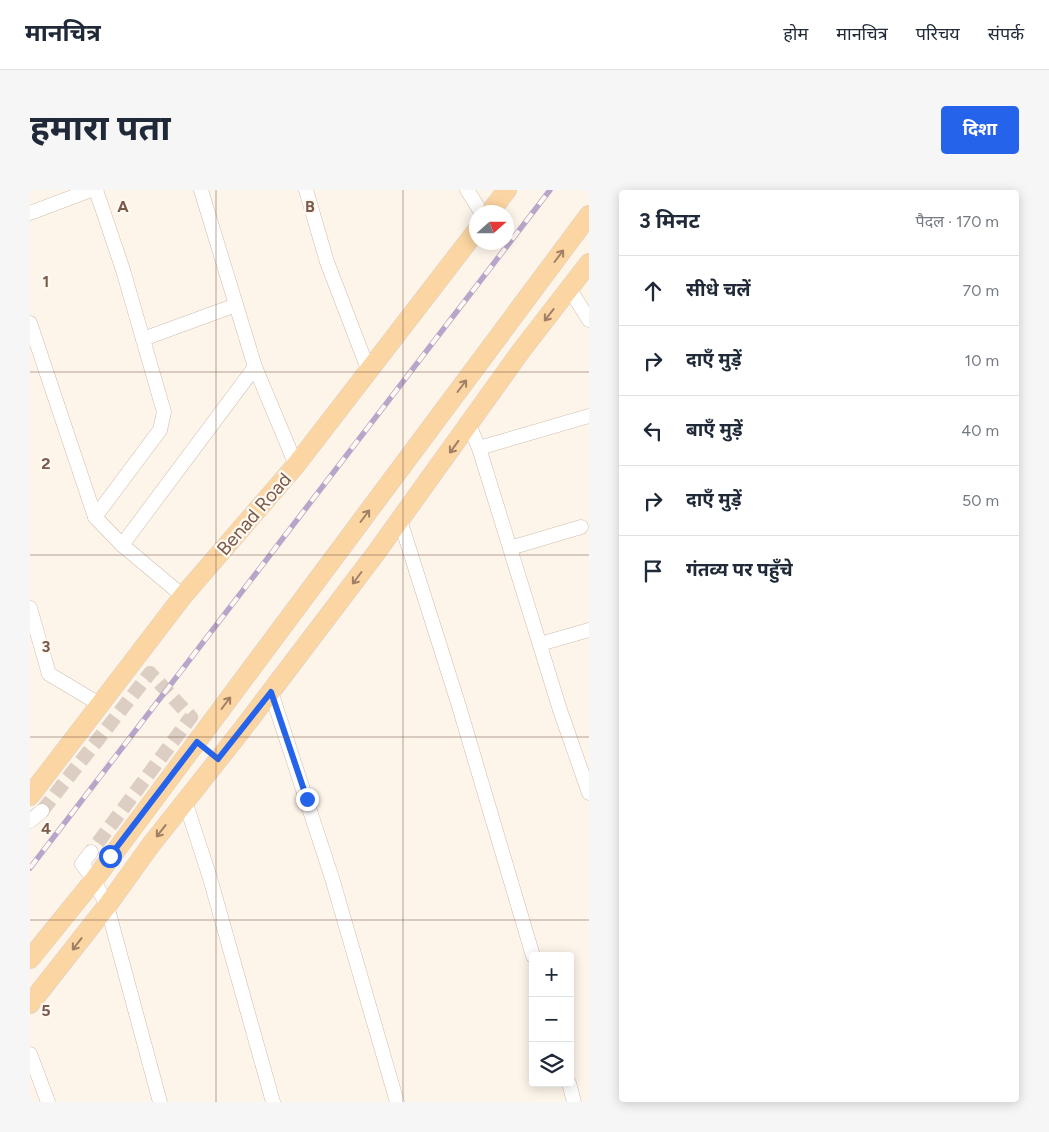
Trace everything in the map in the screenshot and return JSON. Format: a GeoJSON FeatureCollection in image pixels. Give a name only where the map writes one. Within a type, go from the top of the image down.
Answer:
{"type":"FeatureCollection","features":[{"type":"Feature","properties":{"kind":"main road"},"geometry":{"type":"LineString","coordinates":[[495,205],[507,190]]}},
{"type":"Feature","properties":{"kind":"main road"},"geometry":{"type":"LineString","coordinates":[[30,959],[94,880],[589,215]]}},
{"type":"Feature","properties":{"kind":"main road","name":"Benad Road"},"geometry":{"type":"LineString","coordinates":[[36,804],[101,705],[183,596],[296,465],[469,239]]}},
{"type":"Feature","properties":{"kind":"main road"},"geometry":{"type":"LineString","coordinates":[[30,1004],[271,692],[589,263]]}},
{"type":"Feature","properties":{"kind":"main road"},"geometry":{"type":"LineString","coordinates":[[197,742],[218,759]]}},
{"type":"Feature","properties":{"kind":"street"},"geometry":{"type":"LineString","coordinates":[[30,213],[91,190]]}},
{"type":"Feature","properties":{"kind":"street"},"geometry":{"type":"LineString","coordinates":[[95,517],[160,430],[164,412],[123,270],[96,190]]}},
{"type":"Feature","properties":{"kind":"street"},"geometry":{"type":"LineString","coordinates":[[201,190],[256,367],[296,465]]}},
{"type":"Feature","properties":{"kind":"street"},"geometry":{"type":"LineString","coordinates":[[306,190],[327,262],[368,369]]}},
{"type":"Feature","properties":{"kind":"street"},"geometry":{"type":"LineString","coordinates":[[467,190],[477,205]]}},
{"type":"Feature","properties":{"kind":"street"},"geometry":{"type":"LineString","coordinates":[[569,288],[589,320]]}},
{"type":"Feature","properties":{"kind":"street"},"geometry":{"type":"LineString","coordinates":[[143,338],[236,305]]}},
{"type":"Feature","properties":{"kind":"street"},"geometry":{"type":"LineString","coordinates":[[30,322],[95,517],[122,545],[183,596]]}},
{"type":"Feature","properties":{"kind":"street"},"geometry":{"type":"LineString","coordinates":[[122,545],[256,367]]}},
{"type":"Feature","properties":{"kind":"street"},"geometry":{"type":"LineString","coordinates":[[478,448],[589,416]]}},
{"type":"Feature","properties":{"kind":"street"},"geometry":{"type":"LineString","coordinates":[[469,425],[589,792]]}},
{"type":"Feature","properties":{"kind":"street"},"geometry":{"type":"LineString","coordinates":[[400,520],[461,712],[532,952]]}},
{"type":"Feature","properties":{"kind":"street"},"geometry":{"type":"LineString","coordinates":[[510,548],[581,527]]}},
{"type":"Feature","properties":{"kind":"street"},"geometry":{"type":"LineString","coordinates":[[30,608],[49,674],[101,705]]}},
{"type":"Feature","properties":{"kind":"street"},"geometry":{"type":"LineString","coordinates":[[540,644],[589,630]]}},
{"type":"Feature","properties":{"kind":"street"},"geometry":{"type":"LineString","coordinates":[[271,692],[332,878],[397,1102]]}},
{"type":"Feature","properties":{"kind":"street"},"geometry":{"type":"LineString","coordinates":[[185,801],[210,878],[273,1102]]}},
{"type":"Feature","properties":{"kind":"street"},"geometry":{"type":"LineString","coordinates":[[30,820],[36,804]]}},
{"type":"Feature","properties":{"kind":"street"},"geometry":{"type":"LineString","coordinates":[[91,852],[82,864],[94,880],[107,906],[160,1102]]}},
{"type":"Feature","properties":{"kind":"street"},"geometry":{"type":"LineString","coordinates":[[30,1054],[48,1102]]}},
{"type":"Feature","properties":{"kind":"street"},"geometry":{"type":"LineString","coordinates":[[570,1087],[574,1102]]}},
{"type":"Feature","properties":{"kind":"tunnel"},"geometry":{"type":"LineString","coordinates":[[42,811],[150,673],[191,717],[91,852]]}},
{"type":"Feature","properties":{"kind":"railway"},"geometry":{"type":"LineString","coordinates":[[30,868],[550,190]]}},
{"type":"Feature","properties":{"kind":"route"},"geometry":{"type":"LineString","coordinates":[[110,856],[197,742],[218,759],[271,692],[307,799]]}}]}
